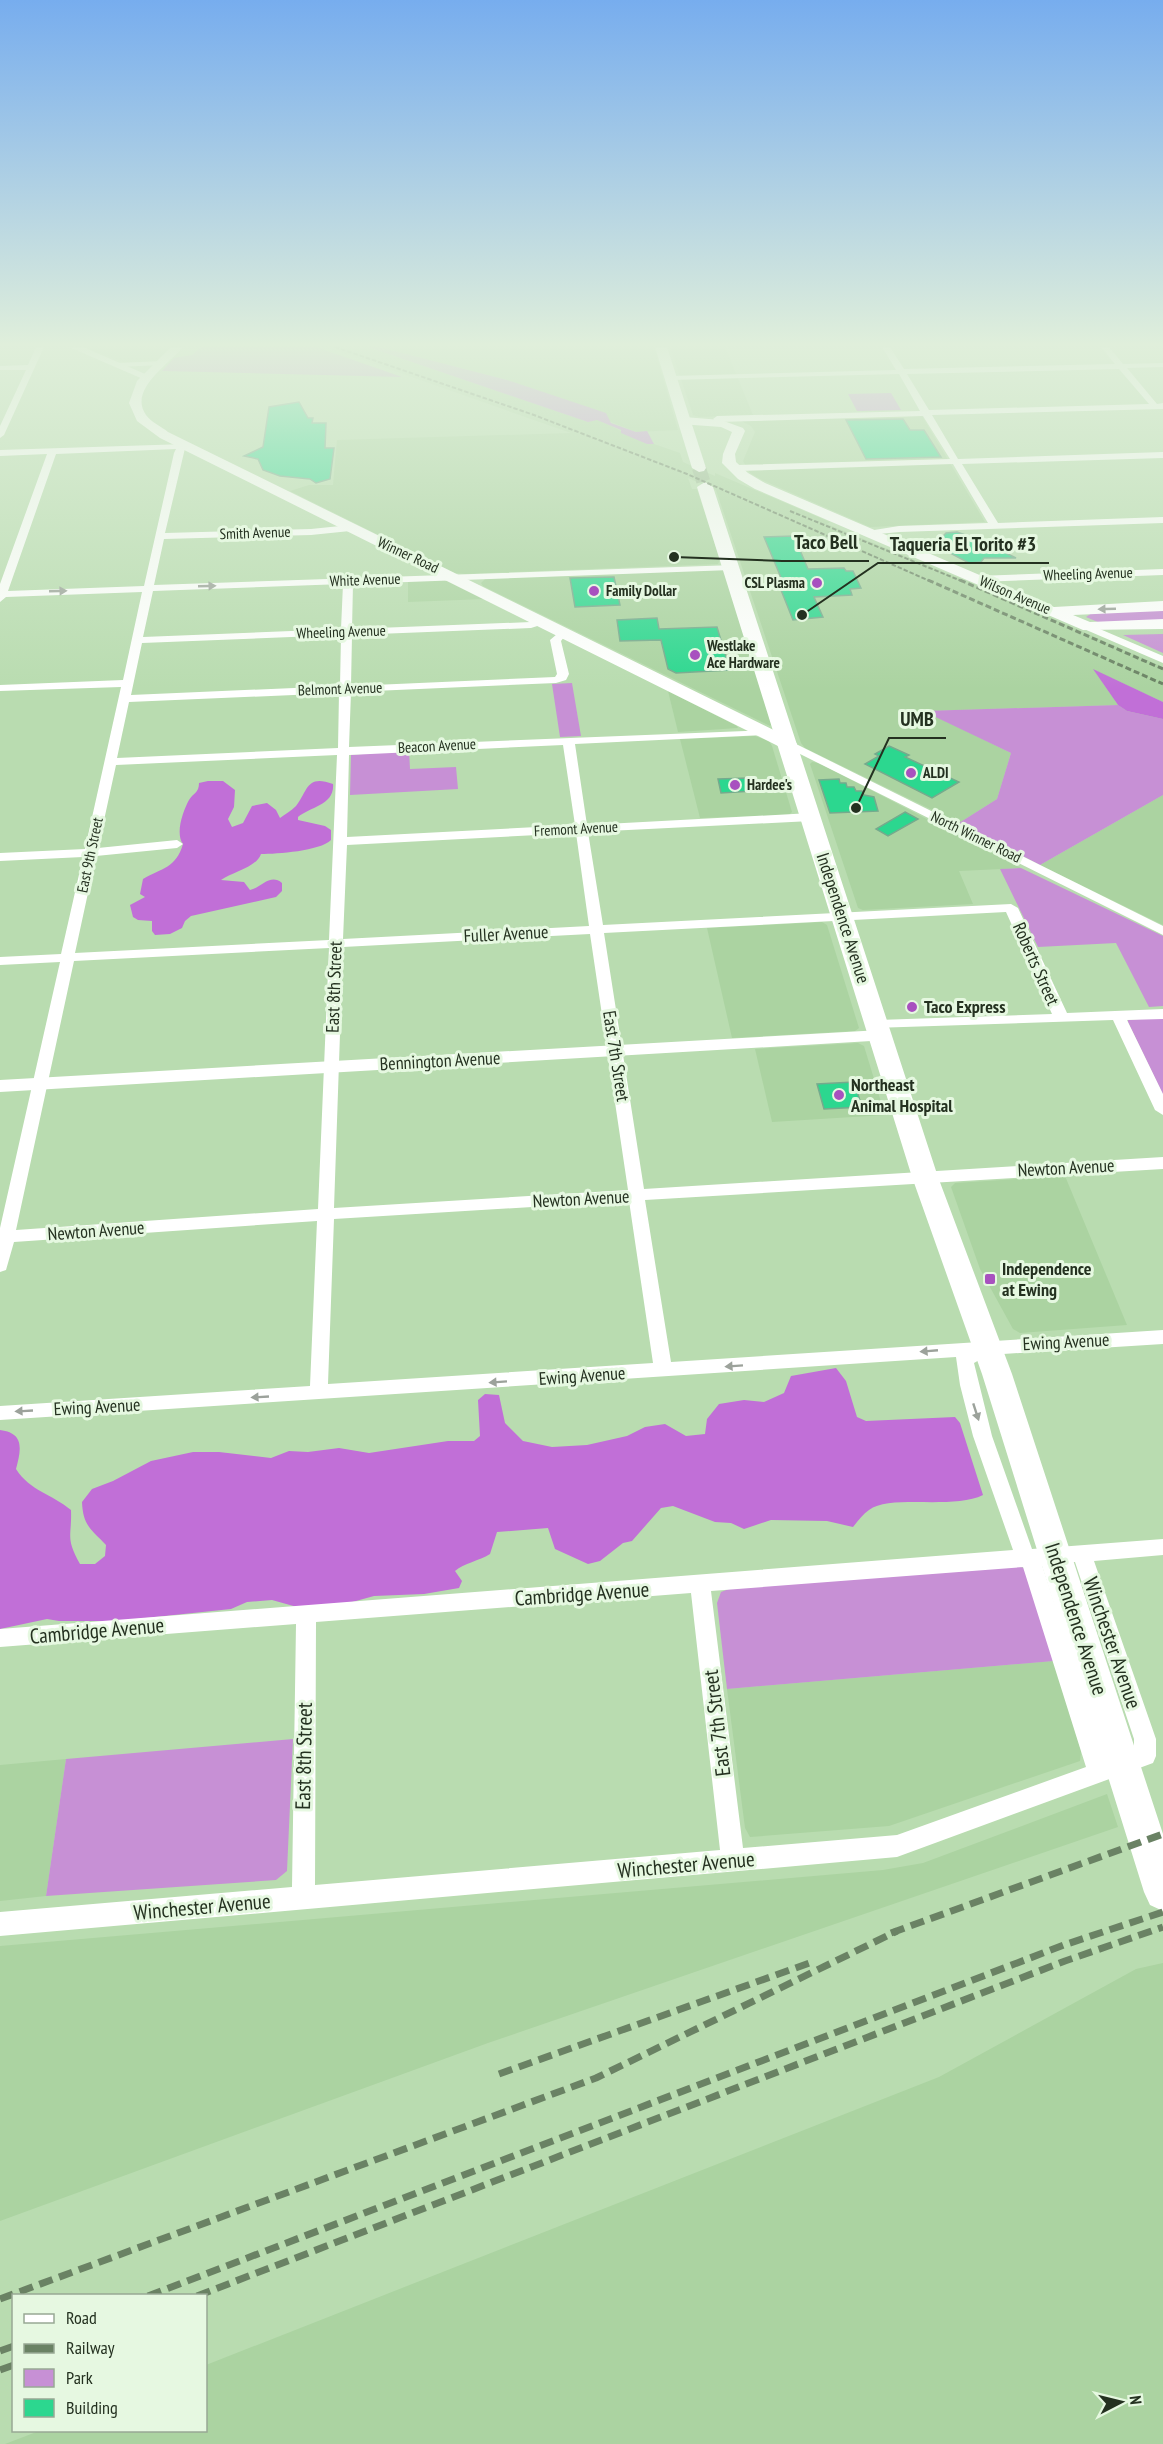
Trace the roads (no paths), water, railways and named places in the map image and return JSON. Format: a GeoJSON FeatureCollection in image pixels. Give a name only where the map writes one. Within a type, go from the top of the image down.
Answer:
{"type":"FeatureCollection","features":[{"type":"Feature","properties":{"kind":"main road","name":"Winner Road"},"geometry":{"type":"LineString","coordinates":[[214,461],[545,622],[788,744]]}},
{"type":"Feature","properties":{"kind":"main road"},"geometry":{"type":"LineString","coordinates":[[697,461],[699,468]]}},
{"type":"Feature","properties":{"kind":"main road"},"geometry":{"type":"LineString","coordinates":[[729,461],[737,468],[738,461]]}},
{"type":"Feature","properties":{"kind":"main road","name":"Wilson Avenue"},"geometry":{"type":"LineString","coordinates":[[737,468],[743,476],[759,486],[1088,627]]}},
{"type":"Feature","properties":{"kind":"main road","name":"Independence Avenue"},"geometry":{"type":"LineString","coordinates":[[705,487],[925,1177],[992,1361],[1163,1892]]}},
{"type":"Feature","properties":{"kind":"main road"},"geometry":{"type":"LineString","coordinates":[[1052,611],[1163,606]]}},
{"type":"Feature","properties":{"kind":"main road"},"geometry":{"type":"LineString","coordinates":[[1088,627],[1163,624]]}},
{"type":"Feature","properties":{"kind":"street"},"geometry":{"type":"LineString","coordinates":[[1,595],[48,461]]}},
{"type":"Feature","properties":{"kind":"street","name":"East 9th Street"},"geometry":{"type":"LineString","coordinates":[[0,1266],[3,1237],[40,1084],[176,461]]}},
{"type":"Feature","properties":{"kind":"street"},"geometry":{"type":"LineString","coordinates":[[737,468],[983,461]]}},
{"type":"Feature","properties":{"kind":"street"},"geometry":{"type":"LineString","coordinates":[[955,462],[995,526]]}},
{"type":"Feature","properties":{"kind":"street"},"geometry":{"type":"LineString","coordinates":[[870,533],[899,529],[1163,520]]}},
{"type":"Feature","properties":{"kind":"street","name":"Smith Avenue"},"geometry":{"type":"LineString","coordinates":[[160,536],[310,532],[350,528]]}},
{"type":"Feature","properties":{"kind":"street","name":"White Avenue"},"geometry":{"type":"LineString","coordinates":[[1,595],[731,567]]}},
{"type":"Feature","properties":{"kind":"street","name":"Wheeling Avenue"},"geometry":{"type":"LineString","coordinates":[[977,579],[1163,572]]}},
{"type":"Feature","properties":{"kind":"street","name":"East 8th Street"},"geometry":{"type":"LineString","coordinates":[[319,1393],[335,944],[341,841],[348,581]]}},
{"type":"Feature","properties":{"kind":"street","name":"Wheeling Avenue"},"geometry":{"type":"LineString","coordinates":[[138,640],[531,625],[545,622]]}},
{"type":"Feature","properties":{"kind":"street","name":"Wilson Avenue"},"geometry":{"type":"LineString","coordinates":[[1088,627],[1163,660]]}},
{"type":"Feature","properties":{"kind":"street","name":"Belmont Avenue"},"geometry":{"type":"LineString","coordinates":[[124,699],[556,681],[562,678],[563,674],[555,640],[563,632]]}},
{"type":"Feature","properties":{"kind":"street"},"geometry":{"type":"LineString","coordinates":[[0,688],[128,683]]}},
{"type":"Feature","properties":{"kind":"street","name":"Beacon Avenue"},"geometry":{"type":"LineString","coordinates":[[111,762],[764,732]]}},
{"type":"Feature","properties":{"kind":"street","name":"East 7th Street"},"geometry":{"type":"LineString","coordinates":[[568,740],[663,1371]]}},
{"type":"Feature","properties":{"kind":"street","name":"North Winner Road"},"geometry":{"type":"LineString","coordinates":[[788,744],[1163,931]]}},
{"type":"Feature","properties":{"kind":"street","name":"Fremont Avenue"},"geometry":{"type":"LineString","coordinates":[[341,841],[811,817]]}},
{"type":"Feature","properties":{"kind":"street"},"geometry":{"type":"LineString","coordinates":[[0,857],[91,853],[177,844]]}},
{"type":"Feature","properties":{"kind":"street","name":"Fuller Avenue"},"geometry":{"type":"LineString","coordinates":[[0,962],[1011,908]]}},
{"type":"Feature","properties":{"kind":"street","name":"Roberts Street"},"geometry":{"type":"LineString","coordinates":[[1011,908],[1062,1019]]}},
{"type":"Feature","properties":{"kind":"street","name":"Bennington Avenue"},"geometry":{"type":"LineString","coordinates":[[0,1086],[615,1051],[879,1030],[1163,1014]]}},
{"type":"Feature","properties":{"kind":"street"},"geometry":{"type":"LineString","coordinates":[[1118,1016],[1163,1110]]}},
{"type":"Feature","properties":{"kind":"street","name":"Newton Avenue"},"geometry":{"type":"LineString","coordinates":[[3,1237],[327,1214],[1163,1163]]}},
{"type":"Feature","properties":{"kind":"street","name":"Ewing Avenue"},"geometry":{"type":"LineString","coordinates":[[0,1413],[663,1371],[992,1361],[1163,1337]]}},
{"type":"Feature","properties":{"kind":"street","name":"Independence Avenue"},"geometry":{"type":"LineString","coordinates":[[992,1361],[964,1360],[970,1395],[1003,1499],[1028,1558],[1098,1771]]}},
{"type":"Feature","properties":{"kind":"street","name":"Cambridge Avenue"},"geometry":{"type":"LineString","coordinates":[[0,1638],[1163,1547]]}},
{"type":"Feature","properties":{"kind":"street","name":"Winchester Avenue"},"geometry":{"type":"LineString","coordinates":[[0,1924],[897,1846],[1145,1755],[1145,1739],[1082,1554]]}},
{"type":"Feature","properties":{"kind":"street","name":"East 7th Street"},"geometry":{"type":"LineString","coordinates":[[700,1585],[733,1860]]}},
{"type":"Feature","properties":{"kind":"street","name":"East 8th Street"},"geometry":{"type":"LineString","coordinates":[[303,1899],[306,1614]]}},
{"type":"Feature","properties":{"kind":"tunnel"},"geometry":{"type":"LineString","coordinates":[[699,468],[705,487]]}},
{"type":"Feature","properties":{"kind":"railway"},"geometry":{"type":"LineString","coordinates":[[653,461],[932,582]]}},
{"type":"Feature","properties":{"kind":"railway"},"geometry":{"type":"LineString","coordinates":[[790,511],[964,582]]}},
{"type":"Feature","properties":{"kind":"railway"},"geometry":{"type":"LineString","coordinates":[[928,580],[1163,684]]}},
{"type":"Feature","properties":{"kind":"railway"},"geometry":{"type":"LineString","coordinates":[[960,580],[1163,669]]}},
{"type":"Feature","properties":{"kind":"railway"},"geometry":{"type":"LineString","coordinates":[[891,1933],[1163,1834]]}},
{"type":"Feature","properties":{"kind":"railway"},"geometry":{"type":"LineString","coordinates":[[153,2294],[1064,1945],[1163,1912]]}},
{"type":"Feature","properties":{"kind":"railway"},"geometry":{"type":"LineString","coordinates":[[202,2294],[1065,1961],[1163,1927]]}},
{"type":"Feature","properties":{"kind":"railway"},"geometry":{"type":"LineString","coordinates":[[13,2294],[596,2078],[897,1931]]}},
{"type":"Feature","properties":{"kind":"railway"},"geometry":{"type":"LineString","coordinates":[[499,2074],[815,1961]]}},
{"type":"Feature","properties":{"kind":"railway"},"geometry":{"type":"LineString","coordinates":[[0,2299],[12,2295]]}},
{"type":"Feature","properties":{"kind":"railway"},"geometry":{"type":"LineString","coordinates":[[0,2351],[12,2347]]}},
{"type":"Feature","properties":{"kind":"railway"},"geometry":{"type":"LineString","coordinates":[[0,2370],[12,2366]]}},
{"type":"Feature","properties":{"kind":"place","name":"Taco Bell"},"geometry":{"type":"Point","coordinates":[674,557]}},
{"type":"Feature","properties":{"kind":"place","name":"CSL Plasma"},"geometry":{"type":"Point","coordinates":[817,583]}},
{"type":"Feature","properties":{"kind":"place","name":"Family Dollar"},"geometry":{"type":"Point","coordinates":[594,591]}},
{"type":"Feature","properties":{"kind":"place","name":"Taqueria El Torito #3"},"geometry":{"type":"Point","coordinates":[802,615]}},
{"type":"Feature","properties":{"kind":"place","name":"Westlake Ace Hardware"},"geometry":{"type":"Point","coordinates":[695,655]}},
{"type":"Feature","properties":{"kind":"place","name":"ALDI"},"geometry":{"type":"Point","coordinates":[911,773]}},
{"type":"Feature","properties":{"kind":"place","name":"Hardee's"},"geometry":{"type":"Point","coordinates":[735,785]}},
{"type":"Feature","properties":{"kind":"place","name":"UMB"},"geometry":{"type":"Point","coordinates":[856,808]}},
{"type":"Feature","properties":{"kind":"place","name":"Taco Express"},"geometry":{"type":"Point","coordinates":[912,1007]}},
{"type":"Feature","properties":{"kind":"place","name":"Northeast Animal Hospital"},"geometry":{"type":"Point","coordinates":[839,1095]}},
{"type":"Feature","properties":{"kind":"place","name":"Independence at Ewing"},"geometry":{"type":"Point","coordinates":[990,1279]}}]}
